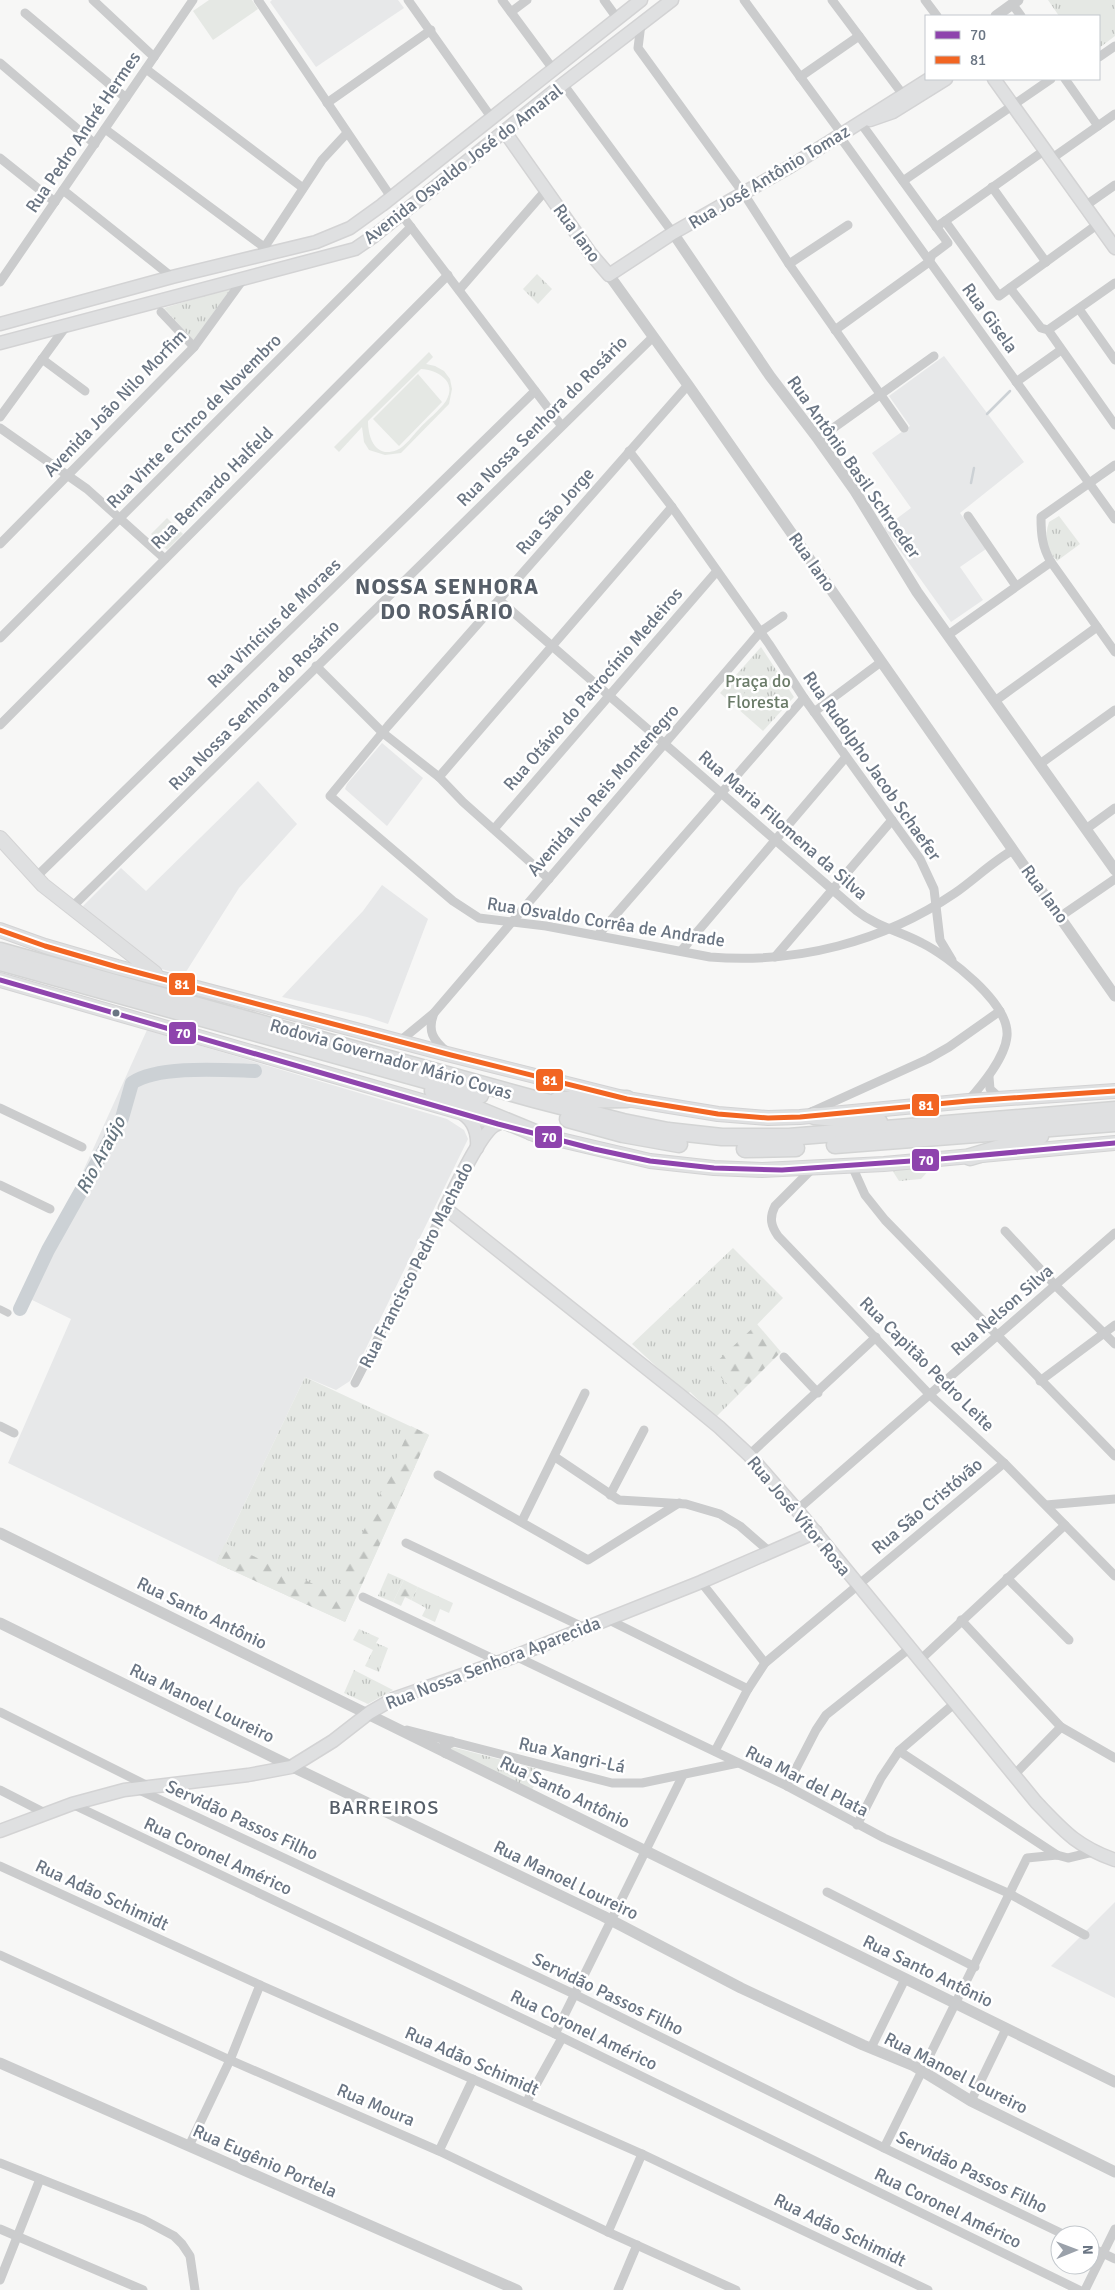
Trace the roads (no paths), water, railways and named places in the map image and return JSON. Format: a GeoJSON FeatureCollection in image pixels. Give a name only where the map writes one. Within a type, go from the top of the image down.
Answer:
{"type":"FeatureCollection","features":[{"type":"Feature","properties":{"kind":"highway","name":"Rodovia Governador Mário Covas"},"geometry":{"type":"LineString","coordinates":[[1,960],[601,1128],[662,1142],[708,1147],[792,1148],[1115,1123]]}},
{"type":"Feature","properties":{"kind":"highway","name":"Rodovia Governador Mário Covas"},"geometry":{"type":"LineString","coordinates":[[1,960],[623,1122],[668,1131],[722,1137],[789,1137],[1115,1110]]}},
{"type":"Feature","properties":{"kind":"highway"},"geometry":{"type":"LineString","coordinates":[[358,1061],[540,1135]]}},
{"type":"Feature","properties":{"kind":"highway"},"geometry":{"type":"LineString","coordinates":[[534,1099],[627,1099]]}},
{"type":"Feature","properties":{"kind":"highway"},"geometry":{"type":"LineString","coordinates":[[807,1116],[921,1126]]}},
{"type":"Feature","properties":{"kind":"highway"},"geometry":{"type":"LineString","coordinates":[[970,1157],[1073,1126]]}},
{"type":"Feature","properties":{"kind":"main road","name":"Avenida Osvaldo José do Amaral"},"geometry":{"type":"LineString","coordinates":[[0,324],[262,251],[316,242],[335,235],[368,216],[641,0]]}},
{"type":"Feature","properties":{"kind":"main road","name":"Avenida Osvaldo José do Amaral"},"geometry":{"type":"LineString","coordinates":[[0,343],[350,250],[364,243],[563,84],[672,0]]}},
{"type":"Feature","properties":{"kind":"main road","name":"Rua José Antônio Tomaz"},"geometry":{"type":"LineString","coordinates":[[608,275],[673,234],[744,194],[862,120],[906,99],[928,80]]}},
{"type":"Feature","properties":{"kind":"main road"},"geometry":{"type":"LineString","coordinates":[[906,99],[944,80]]}},
{"type":"Feature","properties":{"kind":"main road"},"geometry":{"type":"LineString","coordinates":[[995,80],[1115,248]]}},
{"type":"Feature","properties":{"kind":"main road"},"geometry":{"type":"LineString","coordinates":[[491,117],[488,124],[490,130],[496,133],[505,132]]}},
{"type":"Feature","properties":{"kind":"main road","name":"Rua Iano"},"geometry":{"type":"LineString","coordinates":[[505,132],[591,254],[608,275]]}},
{"type":"Feature","properties":{"kind":"main road"},"geometry":{"type":"LineString","coordinates":[[35,315],[30,322],[35,332],[39,333]]}},
{"type":"Feature","properties":{"kind":"main road"},"geometry":{"type":"LineString","coordinates":[[0,838],[35,878],[70,909],[162,978]]}},
{"type":"Feature","properties":{"kind":"main road"},"geometry":{"type":"LineString","coordinates":[[0,930],[45,946],[117,967],[451,1056],[627,1099],[718,1114],[768,1118],[807,1116],[968,1101],[1115,1091]]}},
{"type":"Feature","properties":{"kind":"main road"},"geometry":{"type":"LineString","coordinates":[[117,967],[119,946]]}},
{"type":"Feature","properties":{"kind":"main road"},"geometry":{"type":"LineString","coordinates":[[0,980],[498,1124],[622,1155],[681,1165],[762,1170],[813,1168],[970,1157],[1115,1143]]}},
{"type":"Feature","properties":{"kind":"main road","name":"Rua Francisco Pedro Machado"},"geometry":{"type":"LineString","coordinates":[[463,1114],[473,1124],[477,1148]]}},
{"type":"Feature","properties":{"kind":"main road","name":"Rua Francisco Pedro Machado"},"geometry":{"type":"LineString","coordinates":[[445,1208],[488,1129],[498,1124]]}},
{"type":"Feature","properties":{"kind":"main road","name":"Rua José Vítor Rosa"},"geometry":{"type":"LineString","coordinates":[[445,1208],[680,1395],[749,1455],[798,1510],[857,1585],[1014,1775],[1065,1832],[1074,1841],[1093,1852],[1115,1860]]}},
{"type":"Feature","properties":{"kind":"main road","name":"Rua Nossa Senhora Aparecida"},"geometry":{"type":"LineString","coordinates":[[0,1831],[72,1804],[135,1788],[248,1775],[291,1767],[333,1742],[369,1713],[400,1697],[500,1662],[701,1582],[816,1532]]}},
{"type":"Feature","properties":{"kind":"street"},"geometry":{"type":"LineString","coordinates":[[93,0],[154,57]]}},
{"type":"Feature","properties":{"kind":"street","name":"Rua Pedro André Hermes"},"geometry":{"type":"LineString","coordinates":[[0,282],[193,0]]}},
{"type":"Feature","properties":{"kind":"street"},"geometry":{"type":"LineString","coordinates":[[258,0],[391,197]]}},
{"type":"Feature","properties":{"kind":"street"},"geometry":{"type":"LineString","coordinates":[[408,0],[491,117]]}},
{"type":"Feature","properties":{"kind":"street"},"geometry":{"type":"LineString","coordinates":[[502,0],[552,70]]}},
{"type":"Feature","properties":{"kind":"street"},"geometry":{"type":"LineString","coordinates":[[511,12],[527,0]]}},
{"type":"Feature","properties":{"kind":"street"},"geometry":{"type":"LineString","coordinates":[[604,0],[617,18]]}},
{"type":"Feature","properties":{"kind":"street","name":"Rua Gisela"},"geometry":{"type":"LineString","coordinates":[[744,0],[842,134],[843,141],[929,262],[1115,519]]}},
{"type":"Feature","properties":{"kind":"street"},"geometry":{"type":"LineString","coordinates":[[832,0],[906,99]]}},
{"type":"Feature","properties":{"kind":"street"},"geometry":{"type":"LineString","coordinates":[[925,0],[936,15]]}},
{"type":"Feature","properties":{"kind":"street"},"geometry":{"type":"LineString","coordinates":[[997,15],[1015,2],[1021,15]]}},
{"type":"Feature","properties":{"kind":"street"},"geometry":{"type":"LineString","coordinates":[[25,13],[126,98]]}},
{"type":"Feature","properties":{"kind":"street"},"geometry":{"type":"LineString","coordinates":[[641,24],[638,48],[744,194],[835,330],[904,428]]}},
{"type":"Feature","properties":{"kind":"street"},"geometry":{"type":"LineString","coordinates":[[327,103],[431,30]]}},
{"type":"Feature","properties":{"kind":"street"},"geometry":{"type":"LineString","coordinates":[[800,77],[859,36]]}},
{"type":"Feature","properties":{"kind":"street"},"geometry":{"type":"LineString","coordinates":[[1100,56],[1115,46]]}},
{"type":"Feature","properties":{"kind":"street"},"geometry":{"type":"LineString","coordinates":[[0,63],[95,144]]}},
{"type":"Feature","properties":{"kind":"street"},"geometry":{"type":"LineString","coordinates":[[146,69],[303,188]]}},
{"type":"Feature","properties":{"kind":"street"},"geometry":{"type":"LineString","coordinates":[[903,181],[1049,80]]}},
{"type":"Feature","properties":{"kind":"street"},"geometry":{"type":"LineString","coordinates":[[1068,80],[1098,126]]}},
{"type":"Feature","properties":{"kind":"street","name":"Rua Antônio Basil Schroeder"},"geometry":{"type":"LineString","coordinates":[[563,84],[673,234],[770,376],[818,439],[889,543],[917,592],[1115,870]]}},
{"type":"Feature","properties":{"kind":"street"},"geometry":{"type":"LineString","coordinates":[[936,227],[992,188],[1098,126],[1115,114]]}},
{"type":"Feature","properties":{"kind":"street"},"geometry":{"type":"LineString","coordinates":[[835,330],[929,262],[932,255],[948,243],[860,122]]}},
{"type":"Feature","properties":{"kind":"street"},"geometry":{"type":"LineString","coordinates":[[105,128],[262,251],[327,154],[347,133]]}},
{"type":"Feature","properties":{"kind":"street"},"geometry":{"type":"LineString","coordinates":[[0,158],[54,202]]}},
{"type":"Feature","properties":{"kind":"street"},"geometry":{"type":"LineString","coordinates":[[1085,206],[1115,185]]}},
{"type":"Feature","properties":{"kind":"street"},"geometry":{"type":"LineString","coordinates":[[992,188],[1046,262]]}},
{"type":"Feature","properties":{"kind":"street"},"geometry":{"type":"LineString","coordinates":[[63,190],[172,277]]}},
{"type":"Feature","properties":{"kind":"street"},"geometry":{"type":"LineString","coordinates":[[459,290],[546,190]]}},
{"type":"Feature","properties":{"kind":"street"},"geometry":{"type":"LineString","coordinates":[[401,214],[561,425]]}},
{"type":"Feature","properties":{"kind":"street"},"geometry":{"type":"LineString","coordinates":[[945,220],[999,296],[1098,224]]}},
{"type":"Feature","properties":{"kind":"street"},"geometry":{"type":"LineString","coordinates":[[790,264],[848,225]]}},
{"type":"Feature","properties":{"kind":"street","name":"Rua Vinte e Cinco de Novembro"},"geometry":{"type":"LineString","coordinates":[[0,638],[411,227]]}},
{"type":"Feature","properties":{"kind":"street","name":"Rua Bernardo Halfeld"},"geometry":{"type":"LineString","coordinates":[[0,724],[448,275]]}},
{"type":"Feature","properties":{"kind":"street","name":"Rua Iano"},"geometry":{"type":"LineString","coordinates":[[608,275],[688,385],[1013,850],[1062,916],[1115,996]]}},
{"type":"Feature","properties":{"kind":"street","name":"Avenida João Nilo Morfim"},"geometry":{"type":"LineString","coordinates":[[0,544],[194,346],[244,278]]}},
{"type":"Feature","properties":{"kind":"street"},"geometry":{"type":"LineString","coordinates":[[1048,330],[1115,283]]}},
{"type":"Feature","properties":{"kind":"street"},"geometry":{"type":"LineString","coordinates":[[1010,288],[1041,328],[1048,330],[1115,425]]}},
{"type":"Feature","properties":{"kind":"street"},"geometry":{"type":"LineString","coordinates":[[1079,309],[1115,360]]}},
{"type":"Feature","properties":{"kind":"street"},"geometry":{"type":"LineString","coordinates":[[161,312],[194,346]]}},
{"type":"Feature","properties":{"kind":"street"},"geometry":{"type":"LineString","coordinates":[[0,417],[67,325]]}},
{"type":"Feature","properties":{"kind":"street","name":"Rua Nossa Senhora do Rosário"},"geometry":{"type":"LineString","coordinates":[[70,909],[652,337]]}},
{"type":"Feature","properties":{"kind":"street"},"geometry":{"type":"LineString","coordinates":[[1016,382],[1061,350]]}},
{"type":"Feature","properties":{"kind":"street"},"geometry":{"type":"LineString","coordinates":[[818,439],[934,356]]}},
{"type":"Feature","properties":{"kind":"street"},"geometry":{"type":"LineString","coordinates":[[42,359],[85,391]]}},
{"type":"Feature","properties":{"kind":"street","name":"Rua São Jorge"},"geometry":{"type":"LineString","coordinates":[[330,796],[688,385]]}},
{"type":"Feature","properties":{"kind":"street","name":"Rua Vinícius de Moraes"},"geometry":{"type":"LineString","coordinates":[[35,878],[535,391]]}},
{"type":"Feature","properties":{"kind":"street"},"geometry":{"type":"LineString","coordinates":[[0,428],[87,489],[165,559]]}},
{"type":"Feature","properties":{"kind":"street","name":"Rua Rudolpho Jacob Schaefer"},"geometry":{"type":"LineString","coordinates":[[629,451],[672,507],[927,871],[934,889],[940,940],[955,964]]}},
{"type":"Feature","properties":{"kind":"street"},"geometry":{"type":"LineString","coordinates":[[1115,465],[1041,517],[1043,545],[1051,562],[1115,652]]}},
{"type":"Feature","properties":{"kind":"street"},"geometry":{"type":"LineString","coordinates":[[439,777],[672,507]]}},
{"type":"Feature","properties":{"kind":"street"},"geometry":{"type":"LineString","coordinates":[[968,516],[1016,586]]}},
{"type":"Feature","properties":{"kind":"street"},"geometry":{"type":"LineString","coordinates":[[948,634],[1051,562]]}},
{"type":"Feature","properties":{"kind":"street","name":"Rua Otávio do Patrocínio Medeiros"},"geometry":{"type":"LineString","coordinates":[[494,829],[717,571]]}},
{"type":"Feature","properties":{"kind":"street","name":"Rua Maria Filomena da Silva"},"geometry":{"type":"LineString","coordinates":[[500,600],[866,918],[923,943],[955,964],[986,994],[1000,1011],[1007,1026],[1007,1040],[989,1077],[968,1101]]}},
{"type":"Feature","properties":{"kind":"street","name":"Avenida Ivo Reis Montenegro"},"geometry":{"type":"LineString","coordinates":[[400,1041],[434,1013],[760,632],[783,616]]}},
{"type":"Feature","properties":{"kind":"street"},"geometry":{"type":"LineString","coordinates":[[995,701],[1097,627]]}},
{"type":"Feature","properties":{"kind":"street"},"geometry":{"type":"LineString","coordinates":[[814,712],[881,662]]}},
{"type":"Feature","properties":{"kind":"street"},"geometry":{"type":"LineString","coordinates":[[316,666],[383,734],[439,777],[463,802],[549,879]]}},
{"type":"Feature","properties":{"kind":"street"},"geometry":{"type":"LineString","coordinates":[[598,935],[804,698]]}},
{"type":"Feature","properties":{"kind":"street"},"geometry":{"type":"LineString","coordinates":[[1040,764],[1115,710]]}},
{"type":"Feature","properties":{"kind":"street"},"geometry":{"type":"LineString","coordinates":[[681,951],[846,757]]}},
{"type":"Feature","properties":{"kind":"street","name":"Rua Osvaldo Corrêa de Andrade"},"geometry":{"type":"LineString","coordinates":[[330,796],[462,908],[479,918],[598,935],[728,959],[775,957],[817,952],[861,941],[935,906],[1013,850]]}},
{"type":"Feature","properties":{"kind":"street"},"geometry":{"type":"LineString","coordinates":[[1086,829],[1115,808]]}},
{"type":"Feature","properties":{"kind":"street"},"geometry":{"type":"LineString","coordinates":[[775,957],[892,820]]}},
{"type":"Feature","properties":{"kind":"street"},"geometry":{"type":"LineString","coordinates":[[1062,916],[1115,879]]}},
{"type":"Feature","properties":{"kind":"street"},"geometry":{"type":"LineString","coordinates":[[807,1116],[934,1055],[1000,1011]]}},
{"type":"Feature","properties":{"kind":"street"},"geometry":{"type":"LineString","coordinates":[[434,1013],[431,1022],[431,1033],[438,1044],[451,1056]]}},
{"type":"Feature","properties":{"kind":"street"},"geometry":{"type":"LineString","coordinates":[[989,1077],[990,1089],[1002,1099]]}},
{"type":"Feature","properties":{"kind":"street"},"geometry":{"type":"LineString","coordinates":[[0,1108],[82,1147]]}},
{"type":"Feature","properties":{"kind":"street"},"geometry":{"type":"LineString","coordinates":[[852,1166],[865,1195],[878,1212],[1040,1381],[1115,1456]]}},
{"type":"Feature","properties":{"kind":"street","name":"Rua Capitão Pedro Leite"},"geometry":{"type":"LineString","coordinates":[[813,1168],[775,1206],[771,1214],[773,1229],[930,1395],[1004,1463],[1115,1576]]}},
{"type":"Feature","properties":{"kind":"street"},"geometry":{"type":"LineString","coordinates":[[0,1185],[50,1209]]}},
{"type":"Feature","properties":{"kind":"street","name":"Rua Francisco Pedro Machado"},"geometry":{"type":"LineString","coordinates":[[354,1383],[445,1208]]}},
{"type":"Feature","properties":{"kind":"street"},"geometry":{"type":"LineString","coordinates":[[1006,1231],[1055,1285],[1115,1344]]}},
{"type":"Feature","properties":{"kind":"street","name":"Rua Nelson Silva"},"geometry":{"type":"LineString","coordinates":[[798,1510],[1115,1233]]}},
{"type":"Feature","properties":{"kind":"street"},"geometry":{"type":"LineString","coordinates":[[0,1309],[8,1313]]}},
{"type":"Feature","properties":{"kind":"street"},"geometry":{"type":"LineString","coordinates":[[1040,1381],[1115,1325]]}},
{"type":"Feature","properties":{"kind":"street"},"geometry":{"type":"LineString","coordinates":[[749,1455],[818,1393],[876,1337]]}},
{"type":"Feature","properties":{"kind":"street"},"geometry":{"type":"LineString","coordinates":[[784,1357],[818,1393]]}},
{"type":"Feature","properties":{"kind":"street"},"geometry":{"type":"LineString","coordinates":[[522,1521],[586,1393]]}},
{"type":"Feature","properties":{"kind":"street"},"geometry":{"type":"LineString","coordinates":[[0,1426],[14,1433]]}},
{"type":"Feature","properties":{"kind":"street"},"geometry":{"type":"LineString","coordinates":[[610,1495],[644,1430]]}},
{"type":"Feature","properties":{"kind":"street"},"geometry":{"type":"LineString","coordinates":[[1107,1448],[1115,1442]]}},
{"type":"Feature","properties":{"kind":"street"},"geometry":{"type":"LineString","coordinates":[[555,1457],[610,1495],[624,1501],[679,1503],[705,1508],[726,1517],[771,1553]]}},
{"type":"Feature","properties":{"kind":"street","name":"Rua São Cristóvão"},"geometry":{"type":"LineString","coordinates":[[715,1751],[748,1689],[765,1663],[1004,1463]]}},
{"type":"Feature","properties":{"kind":"street"},"geometry":{"type":"LineString","coordinates":[[438,1475],[588,1560],[679,1503]]}},
{"type":"Feature","properties":{"kind":"street"},"geometry":{"type":"LineString","coordinates":[[1046,1506],[1115,1499]]}},
{"type":"Feature","properties":{"kind":"street"},"geometry":{"type":"LineString","coordinates":[[920,1660],[1065,1525]]}},
{"type":"Feature","properties":{"kind":"street","name":"Rua Santo Antônio"},"geometry":{"type":"LineString","coordinates":[[0,1533],[369,1713],[646,1852],[1115,2082]]}},
{"type":"Feature","properties":{"kind":"street"},"geometry":{"type":"LineString","coordinates":[[406,1543],[585,1628]]}},
{"type":"Feature","properties":{"kind":"street"},"geometry":{"type":"LineString","coordinates":[[1007,1578],[1069,1640]]}},
{"type":"Feature","properties":{"kind":"street"},"geometry":{"type":"LineString","coordinates":[[701,1582],[765,1663]]}},
{"type":"Feature","properties":{"kind":"street"},"geometry":{"type":"LineString","coordinates":[[363,1596],[500,1662]]}},
{"type":"Feature","properties":{"kind":"street"},"geometry":{"type":"LineString","coordinates":[[607,1619],[748,1689]]}},
{"type":"Feature","properties":{"kind":"street"},"geometry":{"type":"LineString","coordinates":[[961,1620],[1061,1727],[1115,1758]]}},
{"type":"Feature","properties":{"kind":"street","name":"Rua Manoel Loureiro"},"geometry":{"type":"LineString","coordinates":[[0,1623],[291,1767],[612,1922],[742,1988],[923,2071],[971,2101],[1115,2172]]}},
{"type":"Feature","properties":{"kind":"street"},"geometry":{"type":"LineString","coordinates":[[788,1786],[816,1730],[826,1715],[910,1648]]}},
{"type":"Feature","properties":{"kind":"street","name":"Rua Mar del Plata"},"geometry":{"type":"LineString","coordinates":[[515,1656],[788,1786],[857,1825],[1008,1893],[1085,1934]]}},
{"type":"Feature","properties":{"kind":"street"},"geometry":{"type":"LineString","coordinates":[[857,1825],[881,1778],[899,1751],[955,1703]]}},
{"type":"Feature","properties":{"kind":"street"},"geometry":{"type":"LineString","coordinates":[[0,1712],[148,1786]]}},
{"type":"Feature","properties":{"kind":"street"},"geometry":{"type":"LineString","coordinates":[[1014,1775],[1061,1727]]}},
{"type":"Feature","properties":{"kind":"street","name":"Rua Xangri-Lá"},"geometry":{"type":"LineString","coordinates":[[401,1729],[612,1783],[630,1784],[684,1776],[738,1763]]}},
{"type":"Feature","properties":{"kind":"street"},"geometry":{"type":"LineString","coordinates":[[446,1753],[445,1745],[451,1742]]}},
{"type":"Feature","properties":{"kind":"street"},"geometry":{"type":"LineString","coordinates":[[899,1751],[1057,1855],[1068,1858],[1093,1852]]}},
{"type":"Feature","properties":{"kind":"street"},"geometry":{"type":"LineString","coordinates":[[527,2101],[576,1995],[684,1776]]}},
{"type":"Feature","properties":{"kind":"street","name":"Servidão Passos Filho"},"geometry":{"type":"LineString","coordinates":[[135,1788],[576,1995],[884,2148],[1050,2228]]}},
{"type":"Feature","properties":{"kind":"street"},"geometry":{"type":"LineString","coordinates":[[0,1790],[47,1814]]}},
{"type":"Feature","properties":{"kind":"street","name":"Rua Coronel Américo"},"geometry":{"type":"LineString","coordinates":[[72,1804],[558,2036],[1079,2290]]}},
{"type":"Feature","properties":{"kind":"street"},"geometry":{"type":"LineString","coordinates":[[884,2148],[974,1967],[1008,1893],[1027,1858],[1057,1855]]}},
{"type":"Feature","properties":{"kind":"street","name":"Rua Adão Schimidt"},"geometry":{"type":"LineString","coordinates":[[0,1866],[260,1985],[527,2101],[642,2154],[916,2288],[928,2290]]}},
{"type":"Feature","properties":{"kind":"street"},"geometry":{"type":"LineString","coordinates":[[827,1892],[974,1967]]}},
{"type":"Feature","properties":{"kind":"street","name":"Rua Moura"},"geometry":{"type":"LineString","coordinates":[[0,1955],[230,2060],[439,2150],[608,2232],[736,2290]]}},
{"type":"Feature","properties":{"kind":"street"},"geometry":{"type":"LineString","coordinates":[[871,2048],[905,1979]]}},
{"type":"Feature","properties":{"kind":"street"},"geometry":{"type":"LineString","coordinates":[[189,2146],[230,2060],[260,1985]]}},
{"type":"Feature","properties":{"kind":"street"},"geometry":{"type":"LineString","coordinates":[[971,2101],[1006,2029]]}},
{"type":"Feature","properties":{"kind":"street","name":"Rua Eugênio Portela"},"geometry":{"type":"LineString","coordinates":[[0,2063],[517,2290]]}},
{"type":"Feature","properties":{"kind":"street"},"geometry":{"type":"LineString","coordinates":[[439,2150],[473,2079]]}},
{"type":"Feature","properties":{"kind":"street"},"geometry":{"type":"LineString","coordinates":[[608,2232],[642,2154]]}},
{"type":"Feature","properties":{"kind":"street"},"geometry":{"type":"LineString","coordinates":[[0,2163],[144,2220],[174,2236],[190,2256],[195,2290]]}},
{"type":"Feature","properties":{"kind":"street"},"geometry":{"type":"LineString","coordinates":[[0,2280],[40,2179]]}},
{"type":"Feature","properties":{"kind":"street"},"geometry":{"type":"LineString","coordinates":[[0,2229],[143,2290]]}},
{"type":"Feature","properties":{"kind":"street"},"geometry":{"type":"LineString","coordinates":[[1085,2290],[1115,2229]]}},
{"type":"Feature","properties":{"kind":"street"},"geometry":{"type":"LineString","coordinates":[[618,2290],[637,2245]]}},
{"type":"Feature","properties":{"kind":"street"},"geometry":{"type":"LineString","coordinates":[[1100,2252],[1115,2259]]}},
{"type":"Feature","properties":{"kind":"waterway"},"geometry":{"type":"LineString","coordinates":[[987,414],[1010,391]]}},
{"type":"Feature","properties":{"kind":"waterway"},"geometry":{"type":"LineString","coordinates":[[971,483],[974,468]]}},
{"type":"Feature","properties":{"kind":"waterway","name":"Rio Araújo"},"geometry":{"type":"LineString","coordinates":[[20,1309],[48,1250],[122,1118],[132,1083],[143,1077],[174,1071],[255,1071]]}},
{"type":"Feature","properties":{"kind":"district","name":"NOSSA SENHORA DO ROSÁRIO"},"geometry":{"type":"Point","coordinates":[447,598]}},
{"type":"Feature","properties":{"kind":"district","name":"BARREIROS"},"geometry":{"type":"Point","coordinates":[384,1807]}},
{"type":"Feature","properties":{"kind":"park label","name":"Praça do Floresta"},"geometry":{"type":"Point","coordinates":[758,691]}}]}
